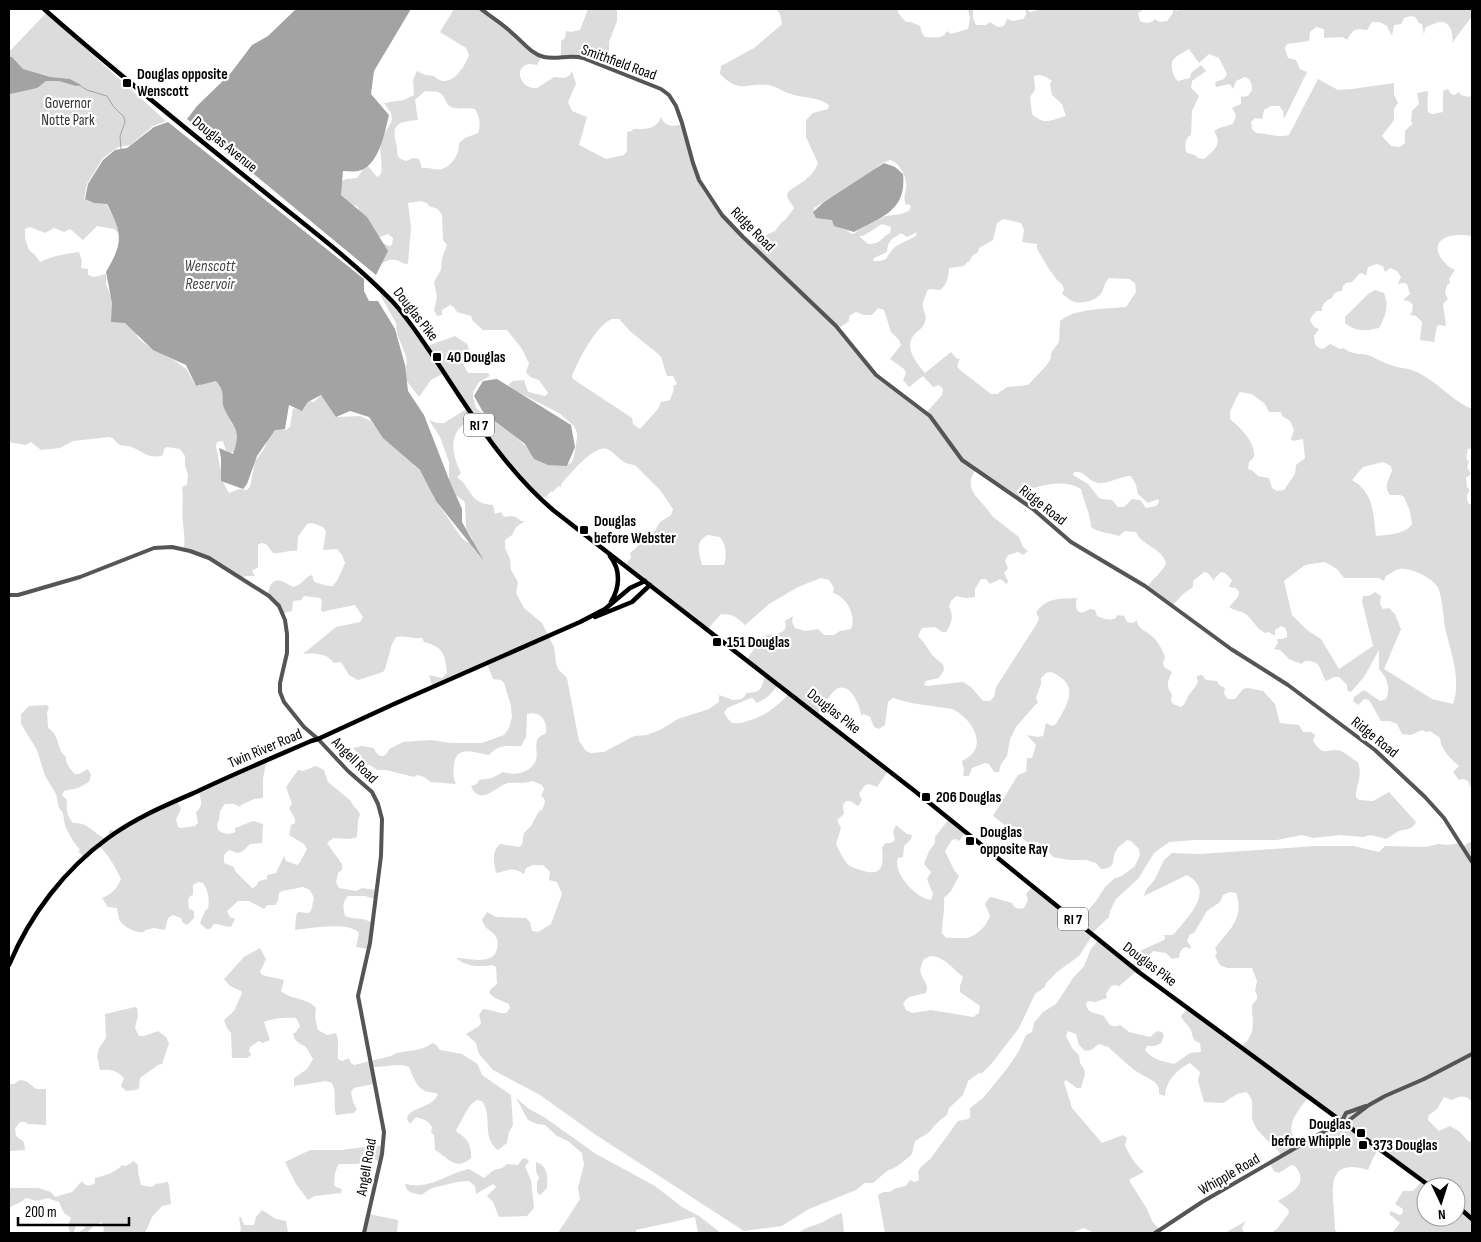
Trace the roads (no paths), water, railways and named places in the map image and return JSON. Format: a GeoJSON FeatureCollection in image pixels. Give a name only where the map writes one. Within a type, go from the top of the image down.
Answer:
{"type":"FeatureCollection","features":[{"type":"Feature","properties":{"kind":"main road","name":"Douglas Avenue"},"geometry":{"type":"LineString","coordinates":[[44,9],[275,201]]}},
{"type":"Feature","properties":{"kind":"main road","name":"Douglas Pike"},"geometry":{"type":"LineString","coordinates":[[275,201],[374,283],[394,304],[512,470],[553,510],[916,792],[1094,937],[1418,1177]]}},
{"type":"Feature","properties":{"kind":"main road"},"geometry":{"type":"LineString","coordinates":[[604,550],[615,563],[619,580],[615,594],[605,608]]}},
{"type":"Feature","properties":{"kind":"main road","name":"Twin River Road"},"geometry":{"type":"LineString","coordinates":[[9,965],[28,926],[44,902],[68,874],[108,838],[131,822],[153,810],[293,748],[318,739],[584,620],[605,608],[630,588],[646,581]]}},
{"type":"Feature","properties":{"kind":"main road","name":"Twin River Road"},"geometry":{"type":"LineString","coordinates":[[584,620],[632,602],[650,585]]}},
{"type":"Feature","properties":{"kind":"street","name":"Smithfield Road"},"geometry":{"type":"LineString","coordinates":[[481,9],[511,32],[531,51],[540,56],[551,58],[577,56],[590,60],[661,89],[672,100]]}},
{"type":"Feature","properties":{"kind":"street","name":"Ridge Road"},"geometry":{"type":"LineString","coordinates":[[672,100],[682,123],[696,171],[722,216],[836,326],[876,375],[930,416],[962,460],[1033,508],[1072,542],[1145,586],[1224,644],[1288,685],[1376,750],[1444,818],[1472,862]]}},
{"type":"Feature","properties":{"kind":"street","name":"Angell Road"},"geometry":{"type":"LineString","coordinates":[[9,595],[18,595],[80,577],[154,548],[172,547],[210,558],[269,596],[279,606],[287,634],[287,653],[280,683],[280,692],[291,712],[304,727],[372,792],[382,818],[381,856],[371,936],[358,996],[384,1132],[382,1154],[364,1233]]}},
{"type":"Feature","properties":{"kind":"street","name":"Whipple Road"},"geometry":{"type":"LineString","coordinates":[[1342,1121],[1346,1113],[1369,1105],[1472,1054]]}},
{"type":"Feature","properties":{"kind":"street","name":"Whipple Road"},"geometry":{"type":"LineString","coordinates":[[1155,1233],[1202,1202],[1342,1121],[1346,1122],[1352,1119],[1369,1105]]}},
{"type":"Feature","properties":{"kind":"water"},"geometry":{"type":"Polygon","coordinates":[[[296,9],[411,9],[374,71],[371,94],[389,115],[380,148],[371,163],[365,168],[356,171],[343,171],[341,195],[367,217],[388,251],[376,275],[187,119],[197,106],[230,74],[252,45],[268,36],[296,9]]]}},
{"type":"Feature","properties":{"kind":"water"},"geometry":{"type":"Polygon","coordinates":[[[9,57],[12,57],[23,69],[50,77],[70,79],[81,85],[76,86],[59,81],[46,81],[37,88],[10,94],[9,57]]]}},
{"type":"Feature","properties":{"kind":"water","name":"Wenscott Reservoir"},"geometry":{"type":"Polygon","coordinates":[[[168,122],[364,279],[364,291],[369,301],[378,301],[395,329],[405,365],[408,391],[424,415],[462,509],[462,522],[484,561],[436,501],[420,470],[383,438],[369,417],[350,411],[336,417],[321,395],[308,402],[302,411],[289,405],[285,429],[275,430],[257,456],[247,484],[243,489],[221,481],[219,448],[233,454],[237,439],[236,430],[223,406],[222,390],[216,381],[196,386],[186,365],[153,350],[125,323],[111,322],[112,303],[106,272],[116,253],[119,238],[118,231],[107,204],[94,203],[85,199],[88,184],[103,160],[115,150],[127,148],[154,127],[168,122]]]}},
{"type":"Feature","properties":{"kind":"water"},"geometry":{"type":"Polygon","coordinates":[[[884,163],[895,167],[903,174],[901,197],[890,211],[854,232],[834,226],[832,220],[816,218],[813,212],[824,202],[884,163]]]}},
{"type":"Feature","properties":{"kind":"water"},"geometry":{"type":"Polygon","coordinates":[[[497,379],[571,425],[575,447],[567,466],[548,465],[534,459],[525,444],[483,412],[474,396],[483,381],[497,379]]]}},
{"type":"Feature","properties":{"kind":"waterway"},"geometry":{"type":"LineString","coordinates":[[79,85],[87,90],[107,96],[113,106],[124,117],[125,122],[120,136],[121,149]]}},
{"type":"Feature","properties":{"kind":"place","name":"Douglas opposite Wenscott"},"geometry":{"type":"Point","coordinates":[127,83]}},
{"type":"Feature","properties":{"kind":"place","name":"40 Douglas"},"geometry":{"type":"Point","coordinates":[437,357]}},
{"type":"Feature","properties":{"kind":"place","name":"Douglas before Webster"},"geometry":{"type":"Point","coordinates":[584,530]}},
{"type":"Feature","properties":{"kind":"place","name":"151 Douglas"},"geometry":{"type":"Point","coordinates":[717,642]}},
{"type":"Feature","properties":{"kind":"place","name":"206 Douglas"},"geometry":{"type":"Point","coordinates":[926,797]}},
{"type":"Feature","properties":{"kind":"place","name":"Douglas opposite Ray"},"geometry":{"type":"Point","coordinates":[970,841]}},
{"type":"Feature","properties":{"kind":"place","name":"Douglas before Whipple"},"geometry":{"type":"Point","coordinates":[1361,1133]}},
{"type":"Feature","properties":{"kind":"place","name":"373 Douglas"},"geometry":{"type":"Point","coordinates":[1363,1145]}},
{"type":"Feature","properties":{"kind":"park label","name":"Governor Notte Park"},"geometry":{"type":"Point","coordinates":[68,112]}}]}
